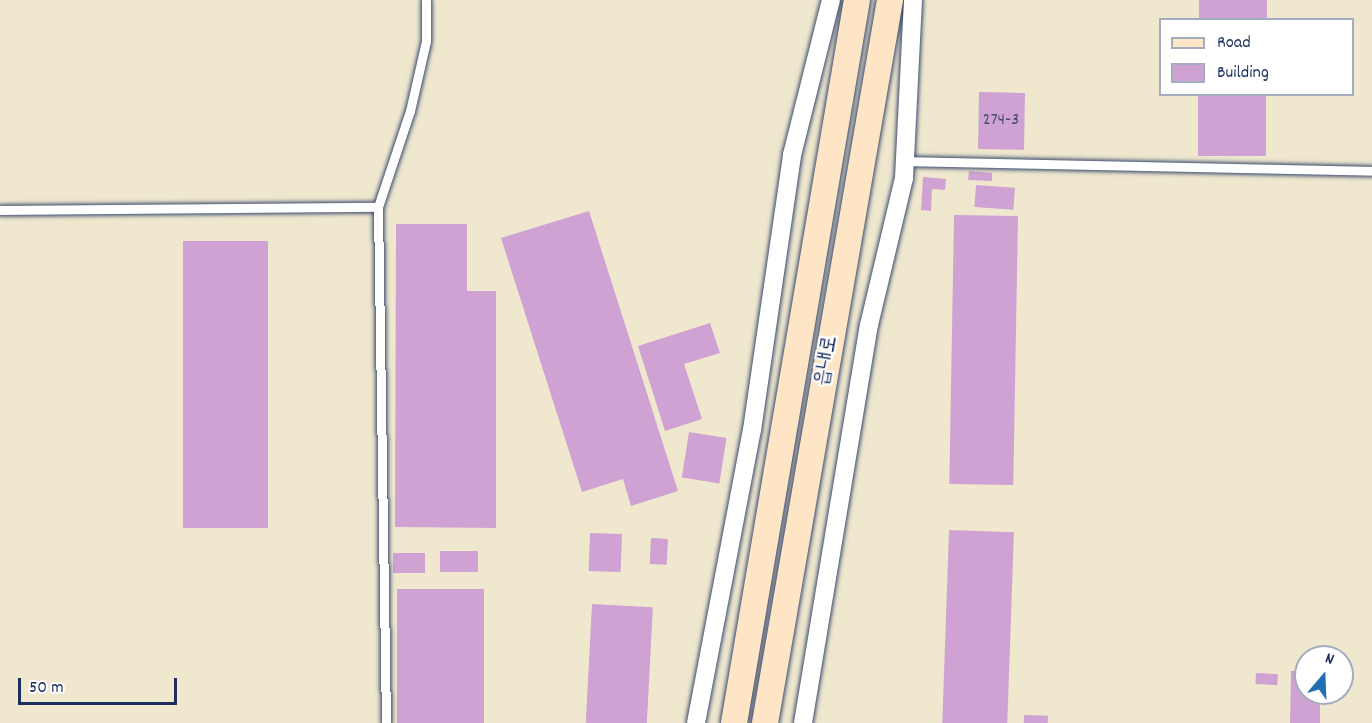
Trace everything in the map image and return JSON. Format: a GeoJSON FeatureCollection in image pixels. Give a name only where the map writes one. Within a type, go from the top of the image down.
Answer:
{"type":"FeatureCollection","features":[{"type":"Feature","properties":{"kind":"street"},"geometry":{"type":"LineString","coordinates":[[696,723],[752,430],[792,155],[831,0]]}},
{"type":"Feature","properties":{"kind":"street","name":"읍내로"},"geometry":{"type":"LineString","coordinates":[[734,723],[857,0]]}},
{"type":"Feature","properties":{"kind":"street","name":"읍내로"},"geometry":{"type":"LineString","coordinates":[[765,723],[890,0]]}},
{"type":"Feature","properties":{"kind":"street"},"geometry":{"type":"LineString","coordinates":[[803,723],[841,476],[905,161],[913,0]]}},
{"type":"Feature","properties":{"kind":"lane"},"geometry":{"type":"LineString","coordinates":[[386,723],[378,207],[410,111],[426,41],[426,0]]}},
{"type":"Feature","properties":{"kind":"lane"},"geometry":{"type":"LineString","coordinates":[[905,161],[1372,171]]}},
{"type":"Feature","properties":{"kind":"lane"},"geometry":{"type":"LineString","coordinates":[[0,210],[378,207]]}},
{"type":"Feature","properties":{"kind":"building"},"geometry":{"type":"Polygon","coordinates":[[[1199,0],[1267,0],[1267,18],[1199,18],[1199,0]]]}},
{"type":"Feature","properties":{"kind":"building"},"geometry":{"type":"Polygon","coordinates":[[[979,92],[1025,93],[1024,150],[978,149],[979,92]]]}},
{"type":"Feature","properties":{"kind":"building"},"geometry":{"type":"Polygon","coordinates":[[[1198,96],[1266,96],[1266,156],[1198,156],[1198,96]]]}},
{"type":"Feature","properties":{"kind":"building"},"geometry":{"type":"Polygon","coordinates":[[[969,171],[992,173],[992,181],[968,180],[969,171]]]}},
{"type":"Feature","properties":{"kind":"building"},"geometry":{"type":"Polygon","coordinates":[[[923,177],[946,179],[945,190],[932,189],[931,211],[921,210],[923,177]]]}},
{"type":"Feature","properties":{"kind":"building"},"geometry":{"type":"Polygon","coordinates":[[[976,185],[1015,188],[1013,210],[974,207],[976,185]]]}},
{"type":"Feature","properties":{"kind":"building"},"geometry":{"type":"Polygon","coordinates":[[[589,211],[678,491],[631,506],[623,479],[582,492],[501,238],[589,211]]]}},
{"type":"Feature","properties":{"kind":"building"},"geometry":{"type":"Polygon","coordinates":[[[954,215],[1018,216],[1013,485],[949,484],[954,215]]]}},
{"type":"Feature","properties":{"kind":"building"},"geometry":{"type":"Polygon","coordinates":[[[396,224],[467,224],[467,291],[496,291],[496,528],[395,527],[396,224]]]}},
{"type":"Feature","properties":{"kind":"building"},"geometry":{"type":"Polygon","coordinates":[[[183,241],[268,241],[268,528],[183,528],[183,241]]]}},
{"type":"Feature","properties":{"kind":"building"},"geometry":{"type":"Polygon","coordinates":[[[710,323],[720,353],[684,364],[702,419],[665,431],[638,346],[710,323]]]}},
{"type":"Feature","properties":{"kind":"building"},"geometry":{"type":"Polygon","coordinates":[[[689,432],[727,438],[719,483],[682,477],[689,432]]]}},
{"type":"Feature","properties":{"kind":"building"},"geometry":{"type":"Polygon","coordinates":[[[949,530],[1014,532],[1007,723],[942,723],[949,530]]]}},
{"type":"Feature","properties":{"kind":"building"},"geometry":{"type":"Polygon","coordinates":[[[590,533],[622,534],[621,572],[589,571],[590,533]]]}},
{"type":"Feature","properties":{"kind":"building"},"geometry":{"type":"Polygon","coordinates":[[[651,538],[668,539],[667,565],[650,564],[651,538]]]}},
{"type":"Feature","properties":{"kind":"building"},"geometry":{"type":"Polygon","coordinates":[[[440,551],[478,551],[478,572],[440,572],[440,551]]]}},
{"type":"Feature","properties":{"kind":"building"},"geometry":{"type":"Polygon","coordinates":[[[393,553],[425,553],[425,573],[393,573],[393,553]]]}},
{"type":"Feature","properties":{"kind":"building"},"geometry":{"type":"Polygon","coordinates":[[[397,589],[484,589],[484,723],[397,723],[397,589]]]}},
{"type":"Feature","properties":{"kind":"building"},"geometry":{"type":"Polygon","coordinates":[[[592,604],[653,607],[647,723],[586,723],[592,604]]]}},
{"type":"Feature","properties":{"kind":"building"},"geometry":{"type":"Polygon","coordinates":[[[1291,671],[1294,671],[1294,705],[1320,705],[1320,723],[1290,723],[1291,671]]]}},
{"type":"Feature","properties":{"kind":"building"},"geometry":{"type":"Polygon","coordinates":[[[1256,673],[1278,674],[1277,685],[1255,684],[1256,673]]]}},
{"type":"Feature","properties":{"kind":"building"},"geometry":{"type":"Polygon","coordinates":[[[1024,715],[1048,716],[1048,723],[1024,723],[1024,715]]]}}]}
